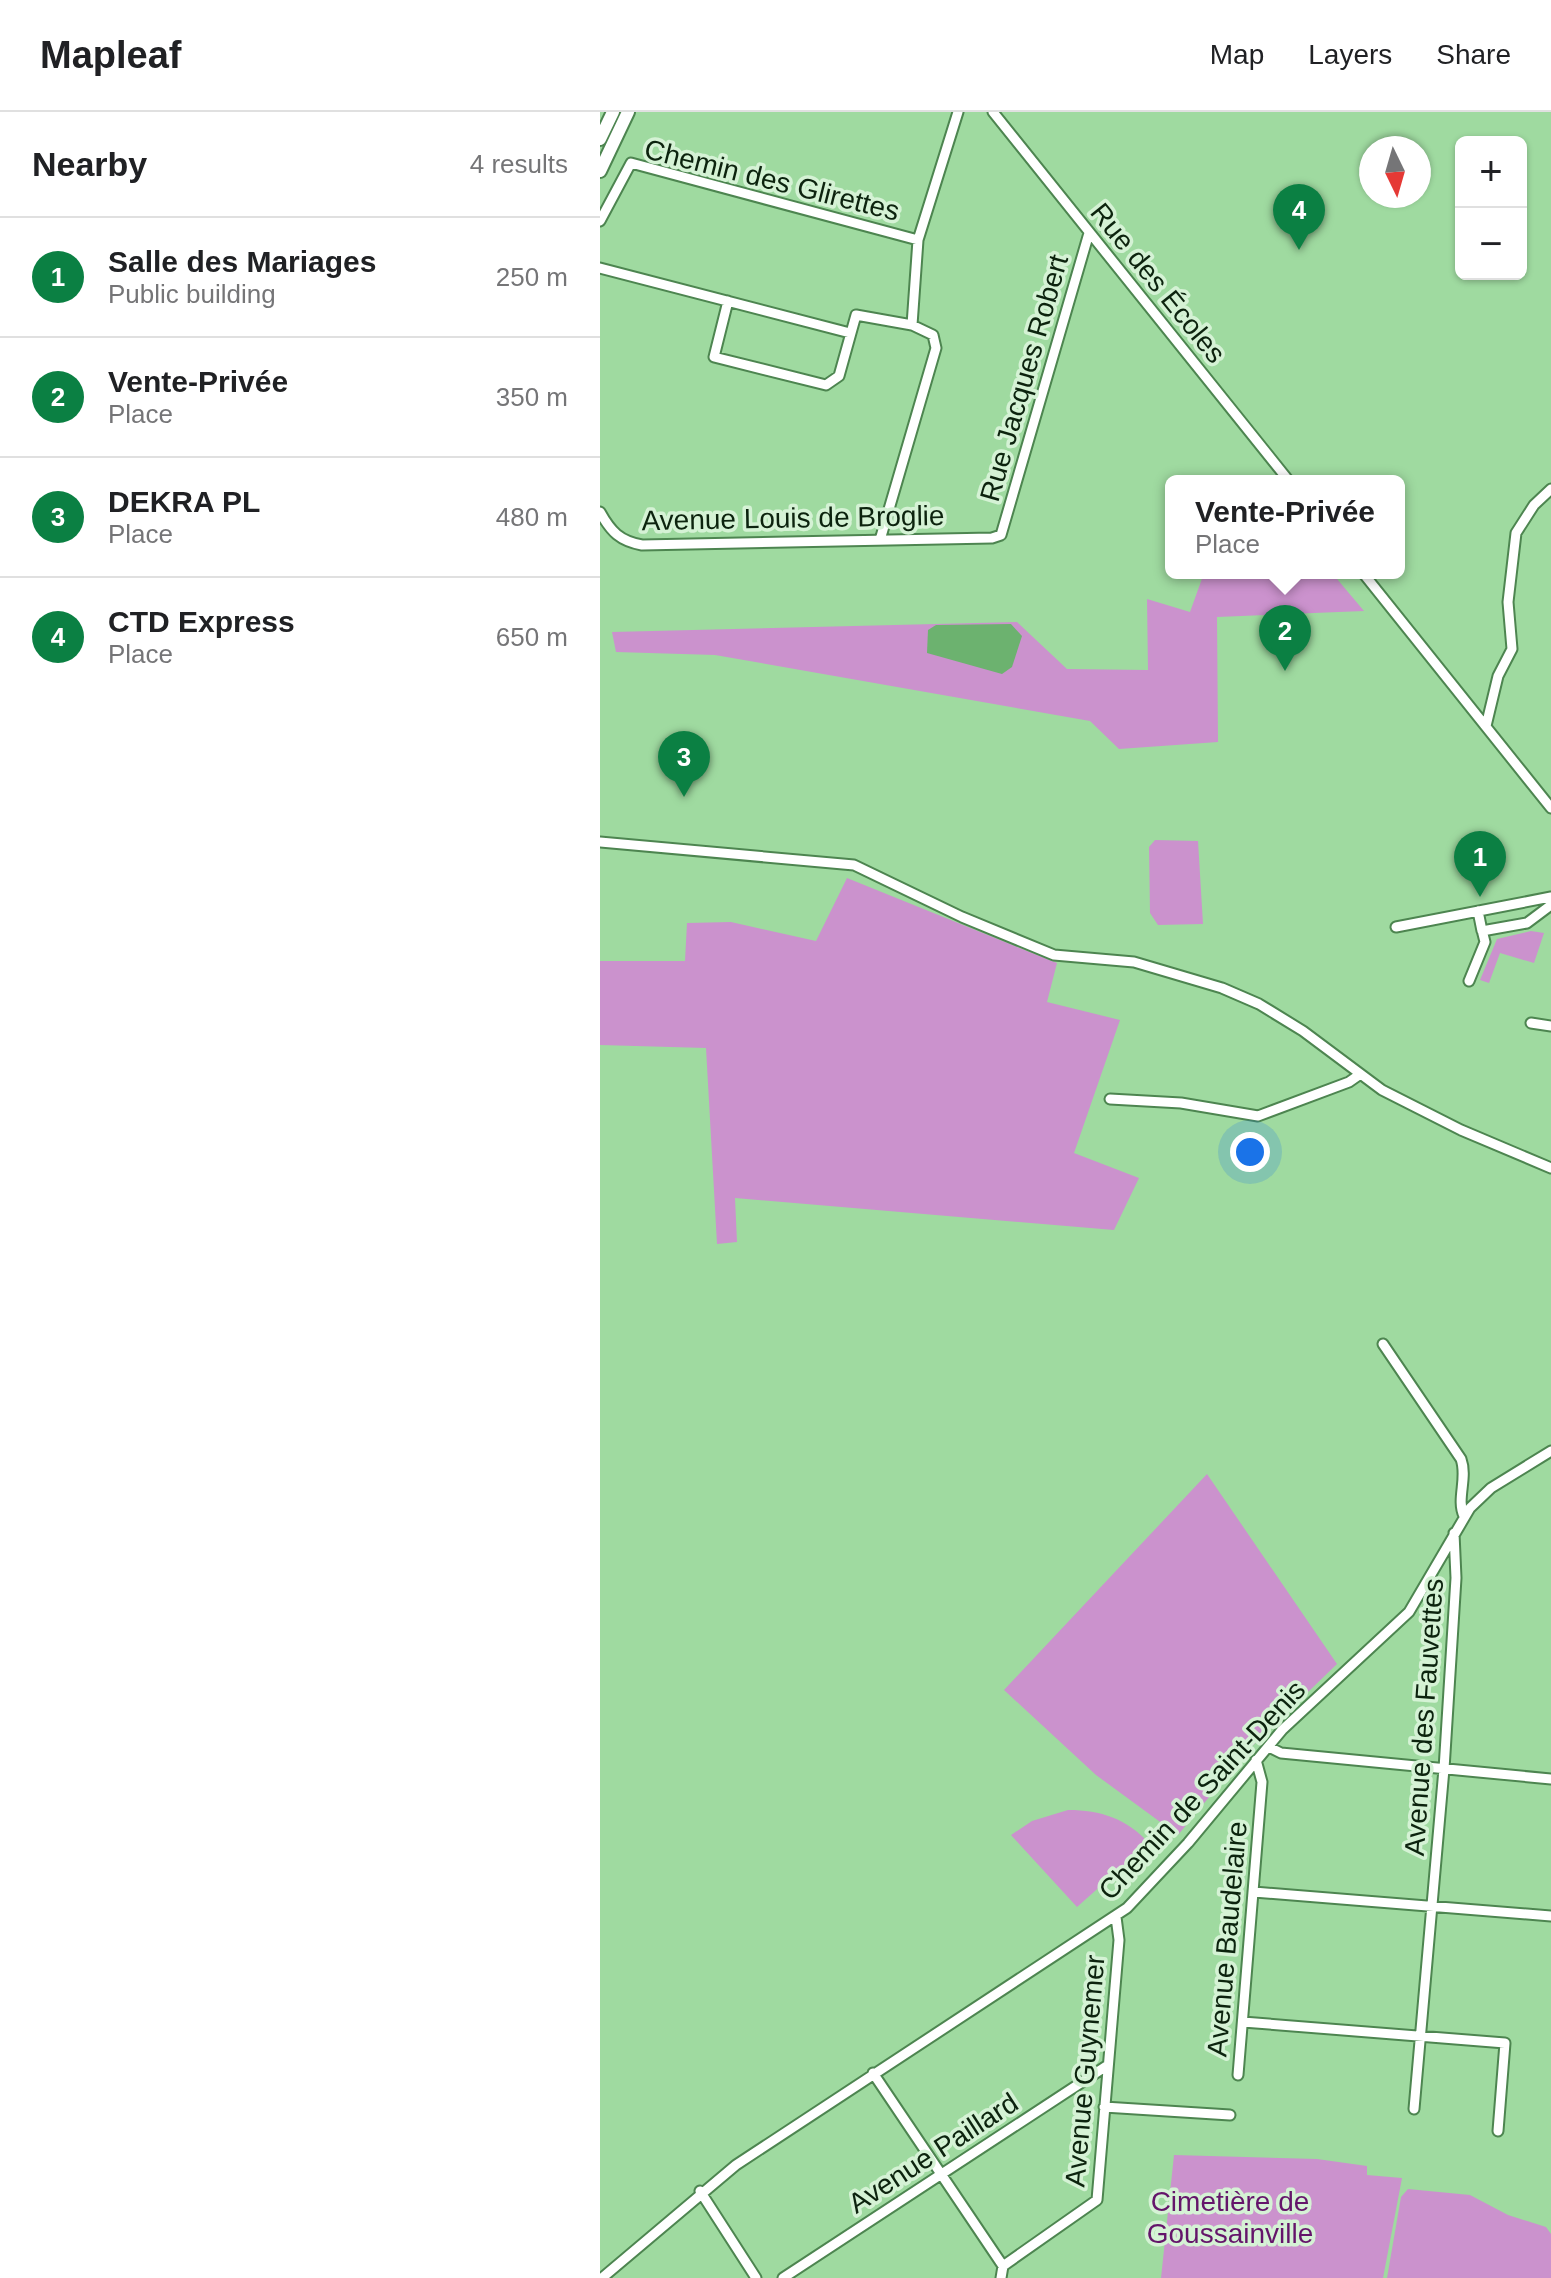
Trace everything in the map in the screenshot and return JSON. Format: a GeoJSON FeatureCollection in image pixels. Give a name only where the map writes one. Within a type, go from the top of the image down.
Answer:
{"type":"FeatureCollection","features":[{"type":"Feature","properties":{"kind":"main road"},"geometry":{"type":"LineString","coordinates":[[600,139],[613,112]]}},
{"type":"Feature","properties":{"kind":"main road"},"geometry":{"type":"LineString","coordinates":[[600,171],[628,112]]}},
{"type":"Feature","properties":{"kind":"street"},"geometry":{"type":"LineString","coordinates":[[912,325],[918,240],[958,112]]}},
{"type":"Feature","properties":{"kind":"street","name":"Rue des Écoles"},"geometry":{"type":"LineString","coordinates":[[993,112],[1284,475]]}},
{"type":"Feature","properties":{"kind":"street","name":"Chemin des Glirettes"},"geometry":{"type":"LineString","coordinates":[[600,221],[631,163],[918,240]]}},
{"type":"Feature","properties":{"kind":"street","name":"Rue Jacques Robert"},"geometry":{"type":"LineString","coordinates":[[1001,535],[1089,233]]}},
{"type":"Feature","properties":{"kind":"street"},"geometry":{"type":"LineString","coordinates":[[600,268],[850,333]]}},
{"type":"Feature","properties":{"kind":"street"},"geometry":{"type":"LineString","coordinates":[[728,301],[714,357],[826,385],[839,376],[852,321],[860,313],[912,325],[933,335],[936,348],[880,540]]}},
{"type":"Feature","properties":{"kind":"street"},"geometry":{"type":"LineString","coordinates":[[1486,726],[1498,676],[1512,649],[1508,602],[1516,533],[1534,505],[1551,489]]}},
{"type":"Feature","properties":{"kind":"street","name":"Avenue Louis de Broglie"},"geometry":{"type":"LineString","coordinates":[[600,512],[610,530],[624,541],[642,545],[992,538],[1001,535]]}},
{"type":"Feature","properties":{"kind":"street"},"geometry":{"type":"LineString","coordinates":[[1368,579],[1551,808]]}},
{"type":"Feature","properties":{"kind":"street"},"geometry":{"type":"LineString","coordinates":[[600,842],[854,865],[962,917],[1054,955],[1134,962],[1222,988],[1259,1004],[1303,1031],[1359,1075],[1461,1130],[1551,1168]]}},
{"type":"Feature","properties":{"kind":"street"},"geometry":{"type":"LineString","coordinates":[[1396,927],[1551,897]]}},
{"type":"Feature","properties":{"kind":"street"},"geometry":{"type":"LineString","coordinates":[[1482,930],[1527,923],[1551,905]]}},
{"type":"Feature","properties":{"kind":"street"},"geometry":{"type":"LineString","coordinates":[[1469,981],[1485,942],[1478,911]]}},
{"type":"Feature","properties":{"kind":"street"},"geometry":{"type":"LineString","coordinates":[[1531,1023],[1551,1026]]}},
{"type":"Feature","properties":{"kind":"street"},"geometry":{"type":"LineString","coordinates":[[1110,1099],[1181,1103],[1258,1116],[1349,1082],[1359,1075]]}},
{"type":"Feature","properties":{"kind":"street"},"geometry":{"type":"LineString","coordinates":[[1383,1344],[1461,1459],[1465,1481],[1460,1507],[1464,1516]]}},
{"type":"Feature","properties":{"kind":"street","name":"Chemin de Saint-Denis"},"geometry":{"type":"LineString","coordinates":[[602,2278],[700,2191],[873,2073],[1116,1917],[1152,1883],[1282,1730],[1409,1612],[1434,1574],[1464,1516],[1491,1488],[1551,1451]]}},
{"type":"Feature","properties":{"kind":"street","name":"Avenue des Fauvettes"},"geometry":{"type":"LineString","coordinates":[[1414,2109],[1444,1769],[1456,1578],[1454,1533]]}},
{"type":"Feature","properties":{"kind":"street"},"geometry":{"type":"LineString","coordinates":[[1269,1747],[1281,1753],[1551,1779]]}},
{"type":"Feature","properties":{"kind":"street","name":"Avenue Baudelaire"},"geometry":{"type":"LineString","coordinates":[[1238,2075],[1262,1782],[1256,1760]]}},
{"type":"Feature","properties":{"kind":"street"},"geometry":{"type":"LineString","coordinates":[[1254,1892],[1550,1916]]}},
{"type":"Feature","properties":{"kind":"street","name":"Avenue Guynemer"},"geometry":{"type":"LineString","coordinates":[[1003,2266],[1097,2200],[1119,1940],[1116,1917]]}},
{"type":"Feature","properties":{"kind":"street"},"geometry":{"type":"LineString","coordinates":[[1243,2022],[1505,2043],[1498,2131]]}},
{"type":"Feature","properties":{"kind":"street","name":"Avenue Paillard"},"geometry":{"type":"LineString","coordinates":[[783,2278],[1108,2065]]}},
{"type":"Feature","properties":{"kind":"street"},"geometry":{"type":"LineString","coordinates":[[873,2073],[1003,2266],[1001,2278]]}},
{"type":"Feature","properties":{"kind":"street"},"geometry":{"type":"LineString","coordinates":[[1104,2107],[1230,2115]]}},
{"type":"Feature","properties":{"kind":"street"},"geometry":{"type":"LineString","coordinates":[[700,2191],[756,2278]]}},
{"type":"Feature","properties":{"kind":"green space"},"geometry":{"type":"Polygon","coordinates":[[[1202,579],[1337,579],[1364,611],[1217,617],[1218,742],[1119,749],[1090,721],[715,655],[616,652],[612,632],[1017,622],[1067,669],[1148,670],[1147,599],[1190,612],[1202,579]]]}},
{"type":"Feature","properties":{"kind":"green space"},"geometry":{"type":"Polygon","coordinates":[[[1155,840],[1198,841],[1203,924],[1158,925],[1150,913],[1149,847],[1155,840]]]}},
{"type":"Feature","properties":{"kind":"green space"},"geometry":{"type":"Polygon","coordinates":[[[847,878],[1057,963],[1047,1002],[1120,1020],[1074,1153],[1139,1178],[1114,1230],[735,1198],[737,1242],[717,1244],[706,1048],[600,1045],[600,961],[685,961],[687,923],[731,922],[816,941],[847,878]]]}},
{"type":"Feature","properties":{"kind":"green space"},"geometry":{"type":"Polygon","coordinates":[[[1531,931],[1544,933],[1534,963],[1500,953],[1489,983],[1480,980],[1497,939],[1531,931]]]}},
{"type":"Feature","properties":{"kind":"green space"},"geometry":{"type":"Polygon","coordinates":[[[1207,1474],[1337,1664],[1246,1752],[1178,1835],[1096,1775],[1004,1690],[1207,1474]]]}},
{"type":"Feature","properties":{"kind":"green space"},"geometry":{"type":"Polygon","coordinates":[[[1068,1810],[1113,1818],[1132,1828],[1149,1843],[1077,1907],[1011,1835],[1032,1821],[1068,1810]]]}},
{"type":"Feature","properties":{"kind":"green space","name":"Cimetière de Goussainville"},"geometry":{"type":"Polygon","coordinates":[[[1174,2155],[1317,2159],[1367,2166],[1367,2175],[1402,2178],[1383,2278],[1161,2278],[1174,2155]]]}},
{"type":"Feature","properties":{"kind":"green space"},"geometry":{"type":"Polygon","coordinates":[[[1408,2189],[1470,2195],[1508,2215],[1546,2227],[1551,2234],[1551,2278],[1387,2278],[1401,2197],[1408,2189]]]}},
{"type":"Feature","properties":{"kind":"shaded area"},"geometry":{"type":"Polygon","coordinates":[[[1011,624],[1022,636],[1012,667],[1002,674],[927,653],[928,630],[936,625],[1011,624]]]}},
{"type":"Feature","properties":{"kind":"place","name":"CTD Express"},"geometry":{"type":"Point","coordinates":[1299,250]}},
{"type":"Feature","properties":{"kind":"place","name":"Vente-Privée"},"geometry":{"type":"Point","coordinates":[1285,671]}},
{"type":"Feature","properties":{"kind":"place","name":"DEKRA PL"},"geometry":{"type":"Point","coordinates":[684,797]}},
{"type":"Feature","properties":{"kind":"place","name":"Salle des Mariages"},"geometry":{"type":"Point","coordinates":[1480,897]}}]}
